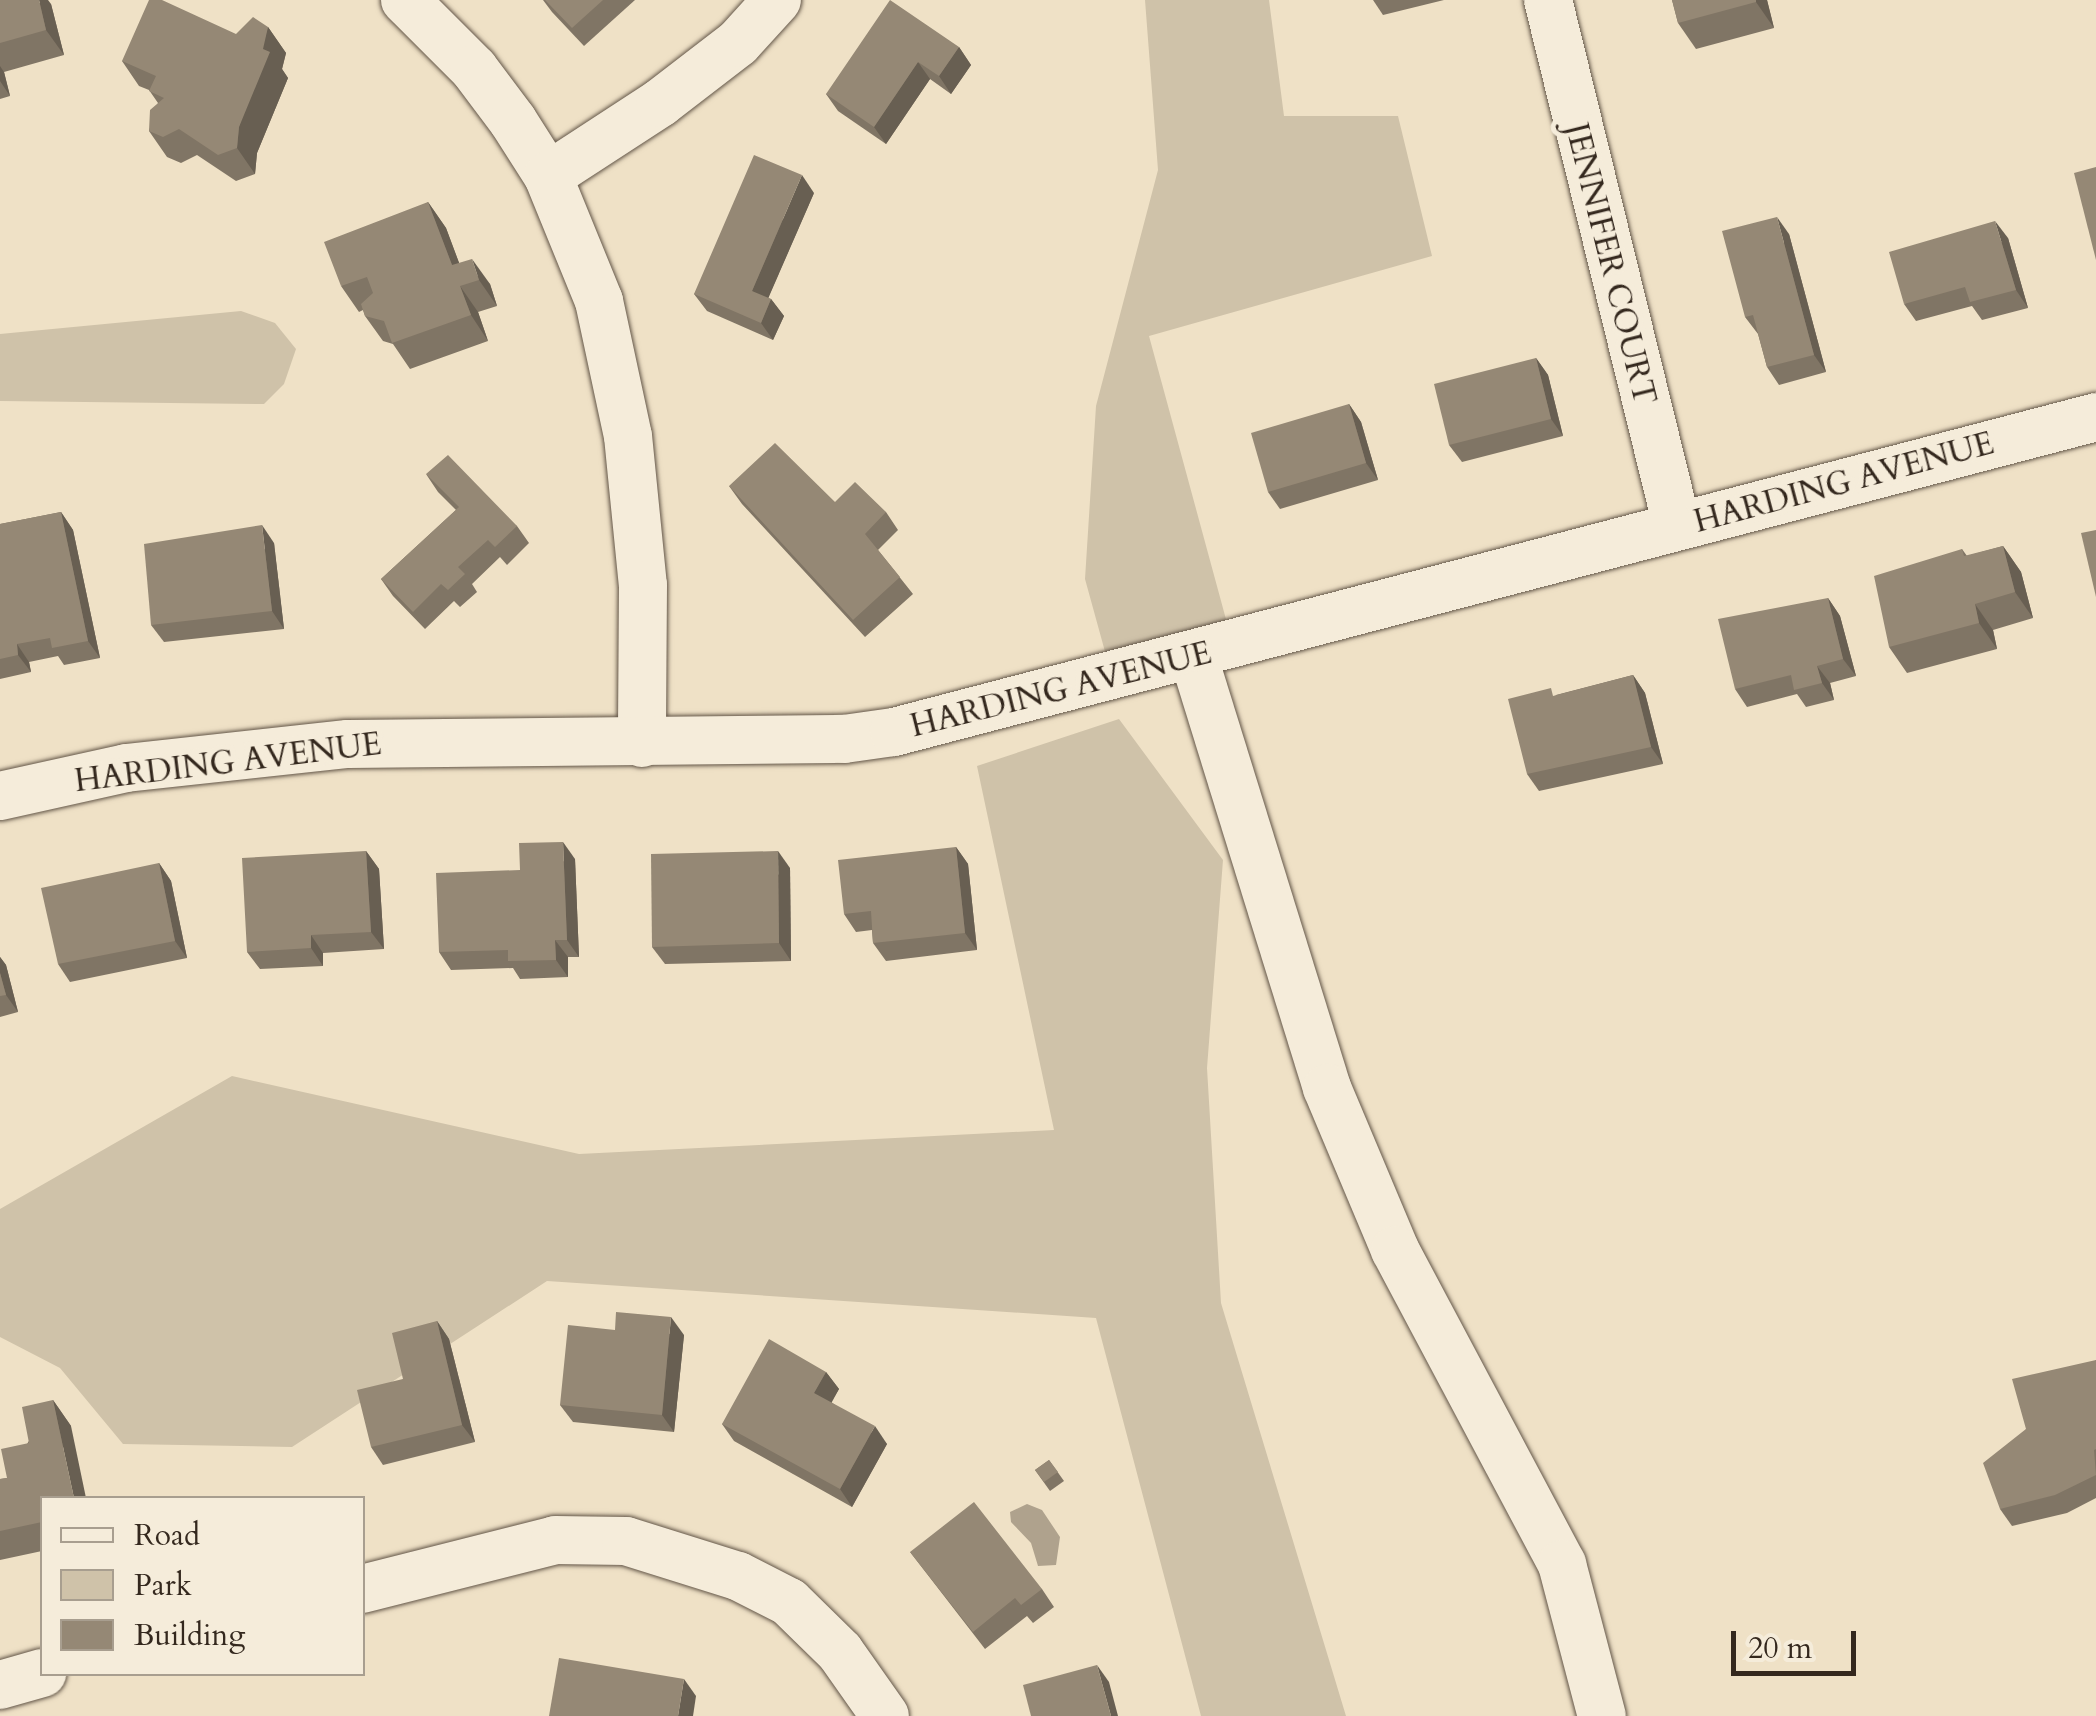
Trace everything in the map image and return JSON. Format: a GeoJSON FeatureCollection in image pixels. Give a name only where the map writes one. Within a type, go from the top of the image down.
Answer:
{"type":"FeatureCollection","features":[{"type":"Feature","properties":{"kind":"street"},"geometry":{"type":"LineString","coordinates":[[406,0],[474,68],[548,176],[600,301],[628,436],[643,586],[642,743]]}},
{"type":"Feature","properties":{"kind":"street"},"geometry":{"type":"LineString","coordinates":[[548,176],[660,103],[738,44],[777,0]]}},
{"type":"Feature","properties":{"kind":"street","name":"JENNIFER COURT"},"geometry":{"type":"LineString","coordinates":[[1548,0],[1677,526]]}},
{"type":"Feature","properties":{"kind":"street","name":"HARDING AVENUE"},"geometry":{"type":"LineString","coordinates":[[0,796],[126,768],[348,744],[642,743],[894,732],[2096,417]]}},
{"type":"Feature","properties":{"kind":"street"},"geometry":{"type":"LineString","coordinates":[[1193,655],[1334,1105],[1395,1250],[1562,1564],[1602,1716]]}},
{"type":"Feature","properties":{"kind":"street"},"geometry":{"type":"LineString","coordinates":[[365,1587],[556,1540],[626,1541],[738,1576],[788,1602],[840,1652],[885,1716]]}},
{"type":"Feature","properties":{"kind":"street"},"geometry":{"type":"LineString","coordinates":[[0,1684],[40,1674]]}},
{"type":"Feature","properties":{"kind":"green space"},"geometry":{"type":"Polygon","coordinates":[[[1145,0],[1269,0],[1284,116],[1398,116],[1432,256],[1149,336],[1233,645],[1112,677],[1085,579],[1096,406],[1158,170],[1145,0]]]}},
{"type":"Feature","properties":{"kind":"green space"},"geometry":{"type":"Polygon","coordinates":[[[241,311],[275,323],[296,349],[284,384],[264,404],[0,401],[0,334],[241,311]]]}},
{"type":"Feature","properties":{"kind":"green space"},"geometry":{"type":"Polygon","coordinates":[[[1119,719],[1223,860],[1207,1068],[1221,1303],[1346,1716],[1201,1716],[1096,1318],[547,1281],[292,1447],[123,1444],[60,1368],[0,1337],[0,1209],[232,1076],[579,1154],[1054,1130],[977,766],[1119,719]]]}},
{"type":"Feature","properties":{"kind":"shaded area"},"geometry":{"type":"Polygon","coordinates":[[[1027,1504],[1042,1510],[1060,1537],[1056,1565],[1038,1566],[1031,1543],[1011,1522],[1010,1512],[1027,1504]]]}},
{"type":"Feature","properties":{"kind":"building"},"geometry":{"type":"Polygon","coordinates":[[[0,0],[39,0],[46,30],[0,43],[0,0]]]}},
{"type":"Feature","properties":{"kind":"building"},"geometry":{"type":"Polygon","coordinates":[[[149,0],[162,0],[236,34],[253,17],[268,27],[263,49],[270,52],[239,127],[237,148],[218,155],[179,129],[163,137],[149,131],[150,110],[164,98],[149,91],[156,76],[122,61],[149,0]]]}},
{"type":"Feature","properties":{"kind":"building"},"geometry":{"type":"Polygon","coordinates":[[[545,0],[603,0],[572,28],[545,0]]]}},
{"type":"Feature","properties":{"kind":"building"},"geometry":{"type":"Polygon","coordinates":[[[890,0],[959,47],[939,76],[918,62],[874,127],[826,94],[890,0]]]}},
{"type":"Feature","properties":{"kind":"building"},"geometry":{"type":"Polygon","coordinates":[[[1672,0],[1756,0],[1756,2],[1678,23],[1672,0]]]}},
{"type":"Feature","properties":{"kind":"building"},"geometry":{"type":"Polygon","coordinates":[[[754,155],[802,175],[752,291],[771,299],[761,323],[694,294],[754,155]]]}},
{"type":"Feature","properties":{"kind":"building"},"geometry":{"type":"Polygon","coordinates":[[[2096,167],[2096,260],[2074,173],[2096,167]]]}},
{"type":"Feature","properties":{"kind":"building"},"geometry":{"type":"Polygon","coordinates":[[[428,202],[452,265],[472,259],[479,280],[460,286],[471,315],[392,343],[384,321],[365,316],[361,304],[373,293],[367,277],[341,286],[324,242],[428,202]]]}},
{"type":"Feature","properties":{"kind":"building"},"geometry":{"type":"Polygon","coordinates":[[[1777,217],[1814,355],[1767,367],[1753,315],[1745,317],[1722,231],[1777,217]]]}},
{"type":"Feature","properties":{"kind":"building"},"geometry":{"type":"Polygon","coordinates":[[[1995,221],[2016,290],[1970,302],[1965,287],[1904,304],[1889,252],[1995,221]]]}},
{"type":"Feature","properties":{"kind":"building"},"geometry":{"type":"Polygon","coordinates":[[[1536,358],[1551,419],[1449,445],[1434,384],[1536,358]]]}},
{"type":"Feature","properties":{"kind":"building"},"geometry":{"type":"Polygon","coordinates":[[[1349,404],[1366,463],[1268,492],[1251,433],[1349,404]]]}},
{"type":"Feature","properties":{"kind":"building"},"geometry":{"type":"Polygon","coordinates":[[[775,443],[835,502],[855,482],[886,512],[865,534],[900,577],[853,620],[729,486],[775,443]]]}},
{"type":"Feature","properties":{"kind":"building"},"geometry":{"type":"Polygon","coordinates":[[[448,455],[517,526],[495,547],[488,540],[458,567],[465,574],[448,590],[441,584],[413,612],[381,579],[459,507],[426,474],[448,455]]]}},
{"type":"Feature","properties":{"kind":"building"},"geometry":{"type":"Polygon","coordinates":[[[61,512],[88,641],[52,648],[50,638],[17,644],[18,655],[0,659],[0,524],[61,512]]]}},
{"type":"Feature","properties":{"kind":"building"},"geometry":{"type":"Polygon","coordinates":[[[262,525],[272,611],[151,625],[144,544],[262,525]]]}},
{"type":"Feature","properties":{"kind":"building"},"geometry":{"type":"Polygon","coordinates":[[[2096,530],[2096,597],[2081,533],[2096,530]]]}},
{"type":"Feature","properties":{"kind":"building"},"geometry":{"type":"Polygon","coordinates":[[[2003,546],[2015,592],[1975,604],[1979,623],[1889,647],[1874,576],[1962,549],[1964,556],[2003,546]]]}},
{"type":"Feature","properties":{"kind":"building"},"geometry":{"type":"Polygon","coordinates":[[[1828,598],[1843,659],[1817,666],[1822,683],[1794,690],[1791,675],[1735,689],[1718,619],[1828,598]]]}},
{"type":"Feature","properties":{"kind":"building"},"geometry":{"type":"Polygon","coordinates":[[[1633,675],[1651,747],[1527,774],[1508,699],[1551,688],[1553,696],[1633,675]]]}},
{"type":"Feature","properties":{"kind":"building"},"geometry":{"type":"Polygon","coordinates":[[[563,842],[567,940],[555,940],[556,960],[508,961],[508,950],[439,952],[436,873],[520,870],[519,843],[563,842]]]}},
{"type":"Feature","properties":{"kind":"building"},"geometry":{"type":"Polygon","coordinates":[[[956,847],[965,933],[873,943],[871,911],[844,914],[838,860],[956,847]]]}},
{"type":"Feature","properties":{"kind":"building"},"geometry":{"type":"Polygon","coordinates":[[[366,851],[371,932],[311,935],[311,948],[247,952],[242,858],[366,851]]]}},
{"type":"Feature","properties":{"kind":"building"},"geometry":{"type":"Polygon","coordinates":[[[778,851],[779,943],[652,947],[651,854],[778,851]]]}},
{"type":"Feature","properties":{"kind":"building"},"geometry":{"type":"Polygon","coordinates":[[[159,863],[175,941],[58,964],[41,888],[159,863]]]}},
{"type":"Feature","properties":{"kind":"building"},"geometry":{"type":"Polygon","coordinates":[[[0,973],[6,995],[0,996],[0,973]]]}},
{"type":"Feature","properties":{"kind":"building"},"geometry":{"type":"Polygon","coordinates":[[[616,1312],[671,1317],[662,1415],[560,1405],[568,1325],[615,1330],[616,1312]]]}},
{"type":"Feature","properties":{"kind":"building"},"geometry":{"type":"Polygon","coordinates":[[[437,1321],[462,1425],[371,1447],[357,1390],[403,1379],[392,1333],[437,1321]]]}},
{"type":"Feature","properties":{"kind":"building"},"geometry":{"type":"Polygon","coordinates":[[[769,1339],[826,1372],[814,1393],[875,1426],[840,1489],[722,1424],[769,1339]]]}},
{"type":"Feature","properties":{"kind":"building"},"geometry":{"type":"Polygon","coordinates":[[[2096,1360],[2096,1475],[2055,1495],[2000,1509],[1983,1463],[2026,1429],[2012,1379],[2096,1360]]]}},
{"type":"Feature","properties":{"kind":"building"},"geometry":{"type":"Polygon","coordinates":[[[53,1400],[74,1496],[40,1496],[40,1522],[0,1531],[0,1479],[7,1478],[1,1449],[29,1443],[22,1407],[53,1400]]]}},
{"type":"Feature","properties":{"kind":"building"},"geometry":{"type":"Polygon","coordinates":[[[1049,1460],[1058,1472],[1044,1482],[1035,1470],[1049,1460]]]}},
{"type":"Feature","properties":{"kind":"building"},"geometry":{"type":"Polygon","coordinates":[[[974,1502],[1042,1589],[1021,1605],[1015,1598],[973,1632],[910,1552],[974,1502]]]}},
{"type":"Feature","properties":{"kind":"building"},"geometry":{"type":"Polygon","coordinates":[[[559,1658],[684,1679],[678,1716],[549,1716],[559,1658]]]}},
{"type":"Feature","properties":{"kind":"building"},"geometry":{"type":"Polygon","coordinates":[[[1097,1665],[1111,1716],[1031,1716],[1023,1685],[1097,1665]]]}}]}
